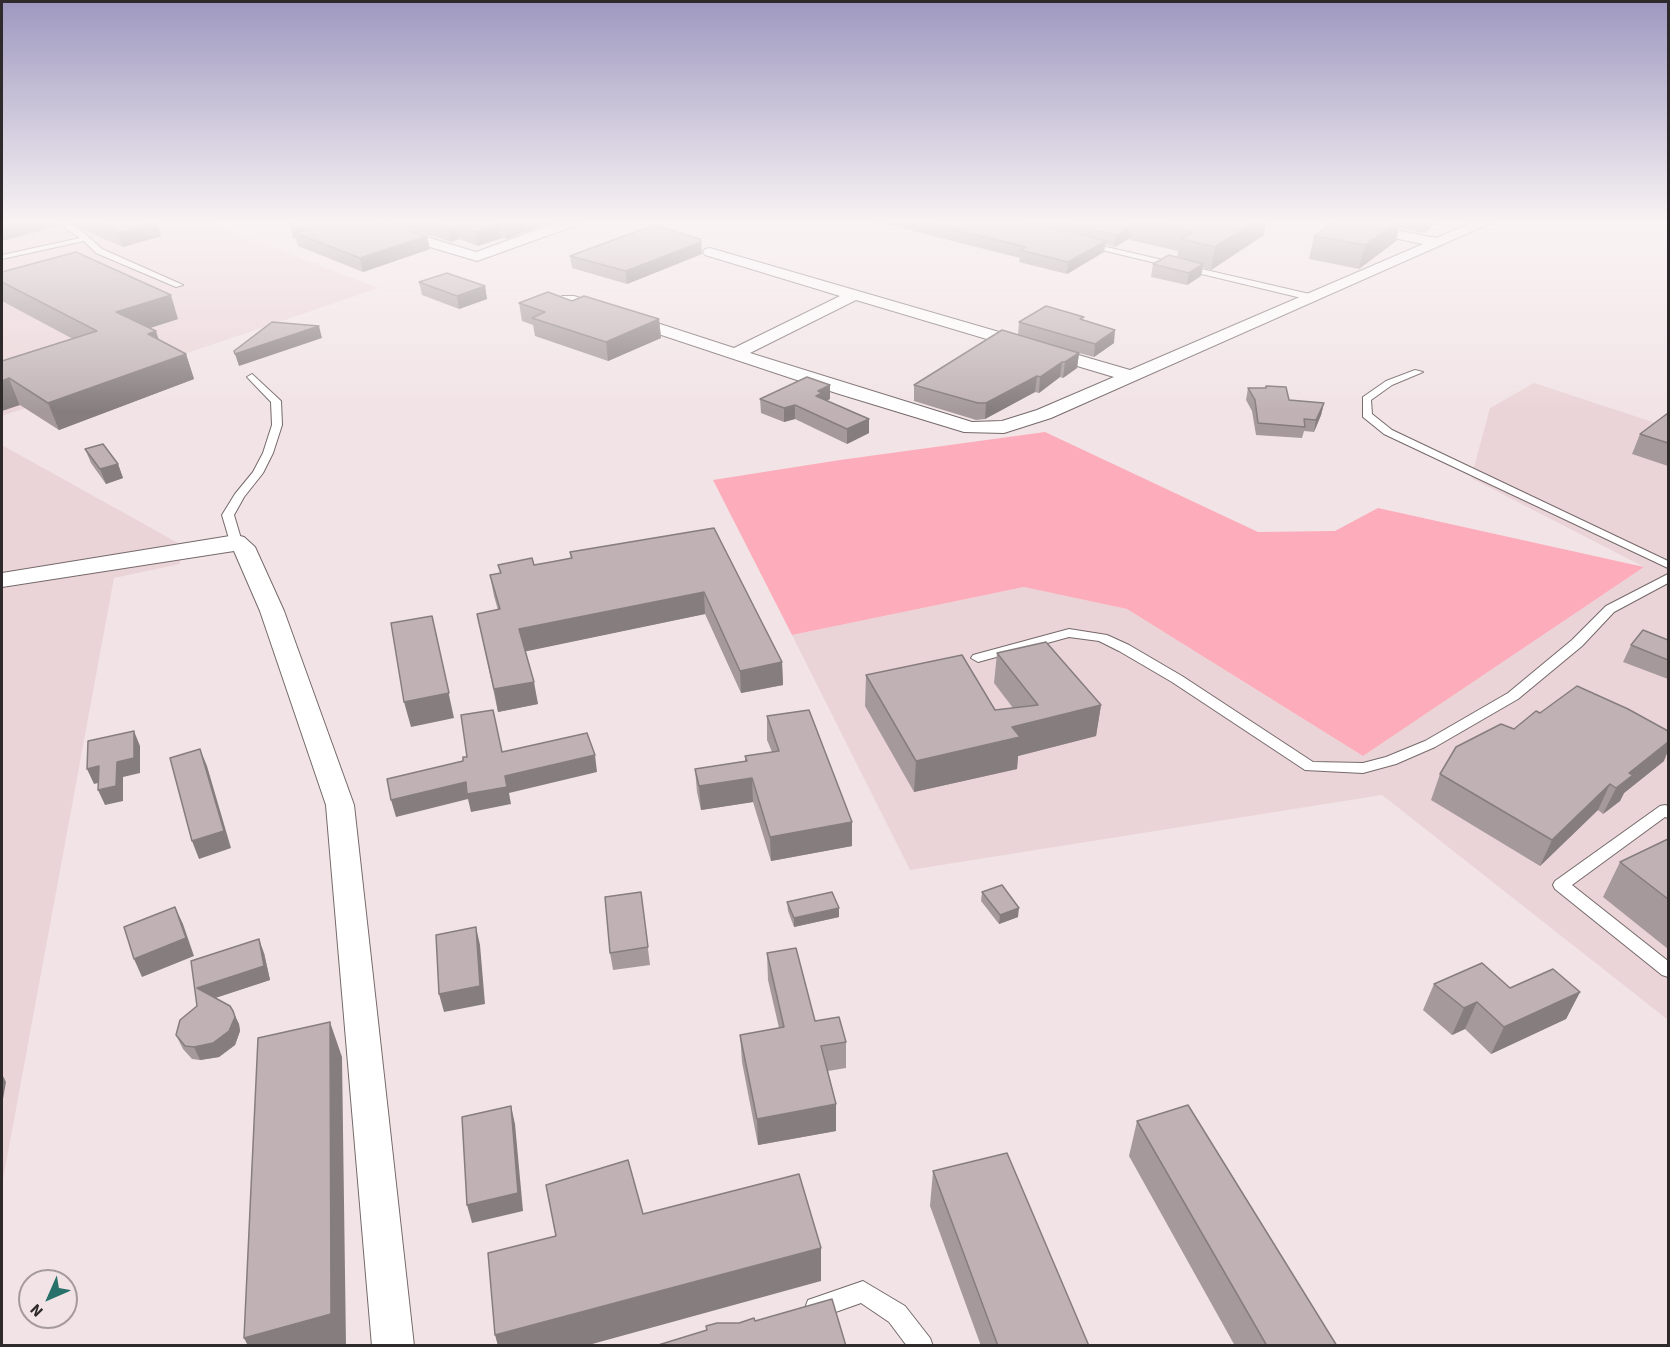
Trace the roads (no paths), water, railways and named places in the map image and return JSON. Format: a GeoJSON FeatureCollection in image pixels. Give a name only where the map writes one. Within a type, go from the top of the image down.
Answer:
{"type":"FeatureCollection","features":[{"type":"Feature","properties":{"kind":"street"},"geometry":{"type":"LineString","coordinates":[[820,285],[1130,376]]}},
{"type":"Feature","properties":{"kind":"street"},"geometry":{"type":"LineString","coordinates":[[568,298],[735,354],[971,428],[1004,427],[1044,414],[1344,285]]}},
{"type":"Feature","properties":{"kind":"street"},"geometry":{"type":"LineString","coordinates":[[735,354],[854,295]]}},
{"type":"Feature","properties":{"kind":"street"},"geometry":{"type":"LineString","coordinates":[[2,580],[236,542],[244,547],[272,611],[340,805],[393,1346]]}},
{"type":"Feature","properties":{"kind":"lane"},"geometry":{"type":"LineString","coordinates":[[1259,285],[1314,298]]}},
{"type":"Feature","properties":{"kind":"lane"},"geometry":{"type":"LineString","coordinates":[[1418,372],[1389,383],[1366,399],[1367,415],[1388,432],[1668,565]]}},
{"type":"Feature","properties":{"kind":"lane"},"geometry":{"type":"LineString","coordinates":[[236,542],[228,516],[239,496],[258,473],[268,453],[277,425],[276,401],[252,377]]}},
{"type":"Feature","properties":{"kind":"lane"},"geometry":{"type":"LineString","coordinates":[[978,658],[1069,633],[1102,638],[1177,679],[1310,766],[1363,768],[1391,761],[1430,744],[1513,696],[1577,644],[1610,609],[1668,578]]}},
{"type":"Feature","properties":{"kind":"lane"},"geometry":{"type":"LineString","coordinates":[[1668,813],[1665,810],[1560,885],[1668,970]]}},
{"type":"Feature","properties":{"kind":"lane"},"geometry":{"type":"LineString","coordinates":[[796,1315],[862,1292],[897,1314],[922,1346]]}}]}
